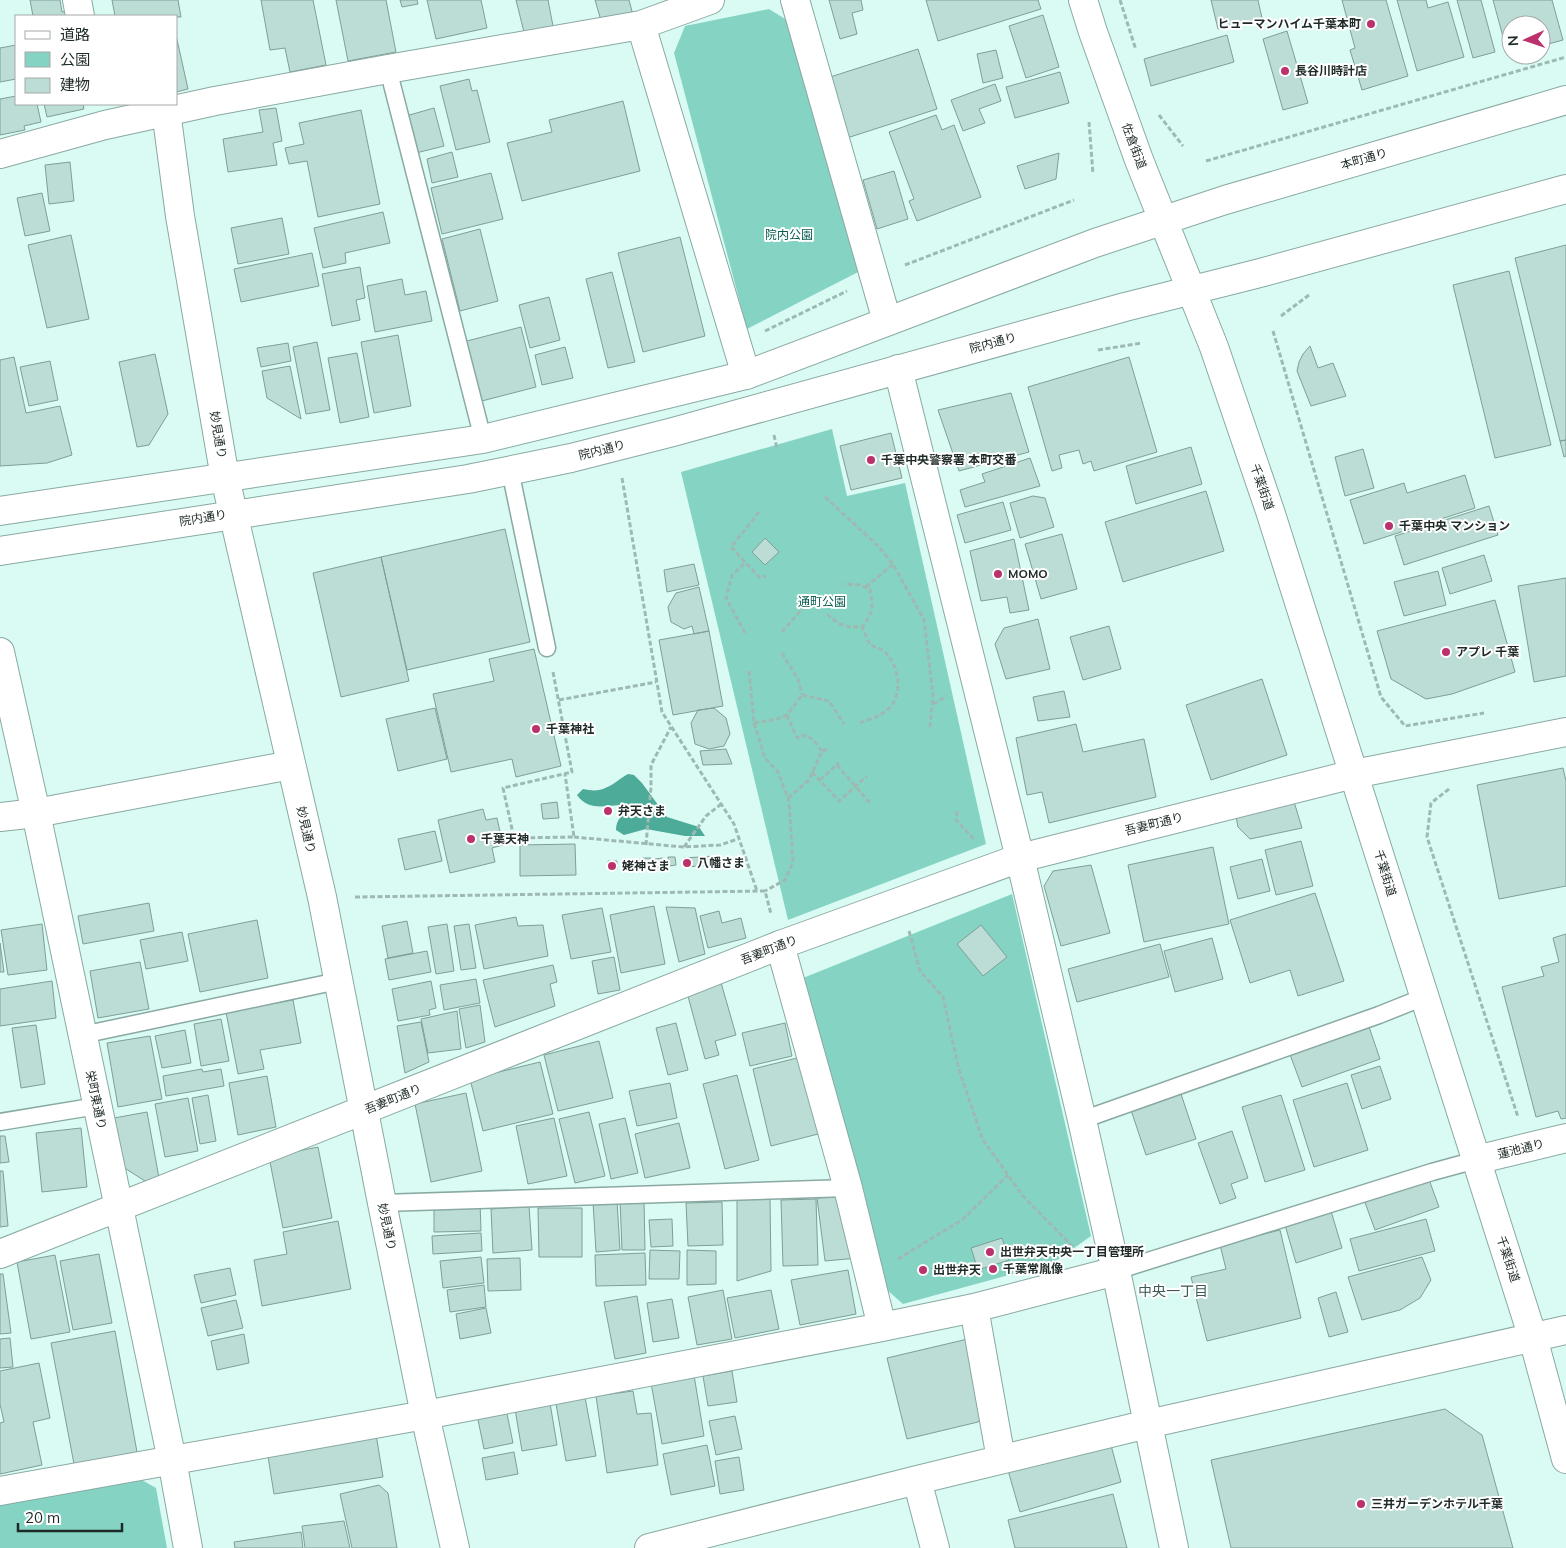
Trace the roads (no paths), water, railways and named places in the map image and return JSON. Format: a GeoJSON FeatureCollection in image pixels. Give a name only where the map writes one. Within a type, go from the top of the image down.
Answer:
{"type":"FeatureCollection","features":[{"type":"Feature","properties":{"kind":"main road"},"geometry":{"type":"LineString","coordinates":[[77,0],[80,15]]}},
{"type":"Feature","properties":{"kind":"main road"},"geometry":{"type":"LineString","coordinates":[[0,154],[103,115],[166,111],[388,69],[641,25],[710,0]]}},
{"type":"Feature","properties":{"kind":"main road"},"geometry":{"type":"LineString","coordinates":[[795,0],[887,321]]}},
{"type":"Feature","properties":{"kind":"main road","name":"佐倉街道"},"geometry":{"type":"LineString","coordinates":[[1083,0],[1136,151],[1192,290]]}},
{"type":"Feature","properties":{"kind":"main road"},"geometry":{"type":"LineString","coordinates":[[641,25],[746,375]]}},
{"type":"Feature","properties":{"kind":"main road","name":"本町通り"},"geometry":{"type":"LineString","coordinates":[[1164,220],[1225,200],[1566,100]]}},
{"type":"Feature","properties":{"kind":"main road","name":"妙見通り"},"geometry":{"type":"LineString","coordinates":[[166,111],[180,216],[225,478],[322,897],[425,1415],[455,1548]]}},
{"type":"Feature","properties":{"kind":"main road"},"geometry":{"type":"LineString","coordinates":[[1192,290],[1566,188]]}},
{"type":"Feature","properties":{"kind":"main road"},"geometry":{"type":"LineString","coordinates":[[0,511],[483,439],[746,375],[1095,243],[1164,220]]}},
{"type":"Feature","properties":{"kind":"main road","name":"院内通り"},"geometry":{"type":"LineString","coordinates":[[0,550],[468,479],[571,458],[673,432],[1116,309],[1192,290]]}},
{"type":"Feature","properties":{"kind":"main road","name":"千葉街道"},"geometry":{"type":"LineString","coordinates":[[1192,290],[1214,347],[1270,511],[1533,1338],[1566,1460]]}},
{"type":"Feature","properties":{"kind":"main road"},"geometry":{"type":"LineString","coordinates":[[898,369],[1020,858],[1082,1120],[1116,1271],[1174,1548]]}},
{"type":"Feature","properties":{"kind":"main road","name":"栄町東通り"},"geometry":{"type":"LineString","coordinates":[[0,652],[119,1206],[172,1460],[188,1548]]}},
{"type":"Feature","properties":{"kind":"main road","name":"吾妻町通り"},"geometry":{"type":"LineString","coordinates":[[0,1254],[780,945],[1020,858],[1354,774],[1566,732]]}},
{"type":"Feature","properties":{"kind":"main road"},"geometry":{"type":"LineString","coordinates":[[0,818],[36,813],[291,765]]}},
{"type":"Feature","properties":{"kind":"main road"},"geometry":{"type":"LineString","coordinates":[[780,945],[848,1188],[870,1271],[882,1327]]}},
{"type":"Feature","properties":{"kind":"main road","name":"蓮池通り"},"geometry":{"type":"LineString","coordinates":[[1476,1160],[1566,1138]]}},
{"type":"Feature","properties":{"kind":"main road"},"geometry":{"type":"LineString","coordinates":[[0,1491],[425,1415],[882,1327],[974,1308],[1116,1271]]}},
{"type":"Feature","properties":{"kind":"main road"},"geometry":{"type":"LineString","coordinates":[[974,1308],[1001,1460]]}},
{"type":"Feature","properties":{"kind":"main road"},"geometry":{"type":"LineString","coordinates":[[649,1548],[695,1542],[917,1480],[1148,1424],[1566,1330]]}},
{"type":"Feature","properties":{"kind":"main road"},"geometry":{"type":"LineString","coordinates":[[917,1480],[935,1548]]}},
{"type":"Feature","properties":{"kind":"lane"},"geometry":{"type":"LineString","coordinates":[[388,69],[483,439]]}},
{"type":"Feature","properties":{"kind":"lane"},"geometry":{"type":"LineString","coordinates":[[510,470],[547,648]]}},
{"type":"Feature","properties":{"kind":"lane"},"geometry":{"type":"LineString","coordinates":[[82,1035],[338,981]]}},
{"type":"Feature","properties":{"kind":"lane"},"geometry":{"type":"LineString","coordinates":[[1082,1120],[1379,1015],[1424,997]]}},
{"type":"Feature","properties":{"kind":"lane"},"geometry":{"type":"LineString","coordinates":[[0,1122],[97,1106]]}},
{"type":"Feature","properties":{"kind":"lane"},"geometry":{"type":"LineString","coordinates":[[1116,1271],[1476,1160]]}},
{"type":"Feature","properties":{"kind":"lane"},"geometry":{"type":"LineString","coordinates":[[382,1203],[848,1188]]}},
{"type":"Feature","properties":{"kind":"place","name":"ヒューマンハイム千葉本町"},"geometry":{"type":"Point","coordinates":[1371,24]}},
{"type":"Feature","properties":{"kind":"place","name":"長谷川時計店"},"geometry":{"type":"Point","coordinates":[1285,71]}},
{"type":"Feature","properties":{"kind":"place","name":"千葉中央警察署 本町交番"},"geometry":{"type":"Point","coordinates":[871,460]}},
{"type":"Feature","properties":{"kind":"place","name":"千葉中央 マンション"},"geometry":{"type":"Point","coordinates":[1389,526]}},
{"type":"Feature","properties":{"kind":"place","name":"MOMO"},"geometry":{"type":"Point","coordinates":[998,574]}},
{"type":"Feature","properties":{"kind":"place","name":"アプレ 千葉"},"geometry":{"type":"Point","coordinates":[1446,652]}},
{"type":"Feature","properties":{"kind":"place","name":"千葉神社"},"geometry":{"type":"Point","coordinates":[536,729]}},
{"type":"Feature","properties":{"kind":"place","name":"弁天さま"},"geometry":{"type":"Point","coordinates":[608,811]}},
{"type":"Feature","properties":{"kind":"place","name":"千葉天神"},"geometry":{"type":"Point","coordinates":[471,839]}},
{"type":"Feature","properties":{"kind":"place","name":"八幡さま"},"geometry":{"type":"Point","coordinates":[687,863]}},
{"type":"Feature","properties":{"kind":"place","name":"姥神さま"},"geometry":{"type":"Point","coordinates":[612,866]}},
{"type":"Feature","properties":{"kind":"place","name":"出世弁天中央一丁目管理所"},"geometry":{"type":"Point","coordinates":[990,1252]}},
{"type":"Feature","properties":{"kind":"place","name":"千葉常胤像"},"geometry":{"type":"Point","coordinates":[993,1269]}},
{"type":"Feature","properties":{"kind":"place","name":"出世弁天"},"geometry":{"type":"Point","coordinates":[923,1270]}},
{"type":"Feature","properties":{"kind":"place","name":"三井ガーデンホテル千葉"},"geometry":{"type":"Point","coordinates":[1361,1504]}},
{"type":"Feature","properties":{"kind":"district","name":"中央一丁目"},"geometry":{"type":"Point","coordinates":[1173,1291]}},
{"type":"Feature","properties":{"kind":"park label","name":"院内公園"},"geometry":{"type":"Point","coordinates":[789,235]}},
{"type":"Feature","properties":{"kind":"park label","name":"通町公園"},"geometry":{"type":"Point","coordinates":[822,602]}}]}
